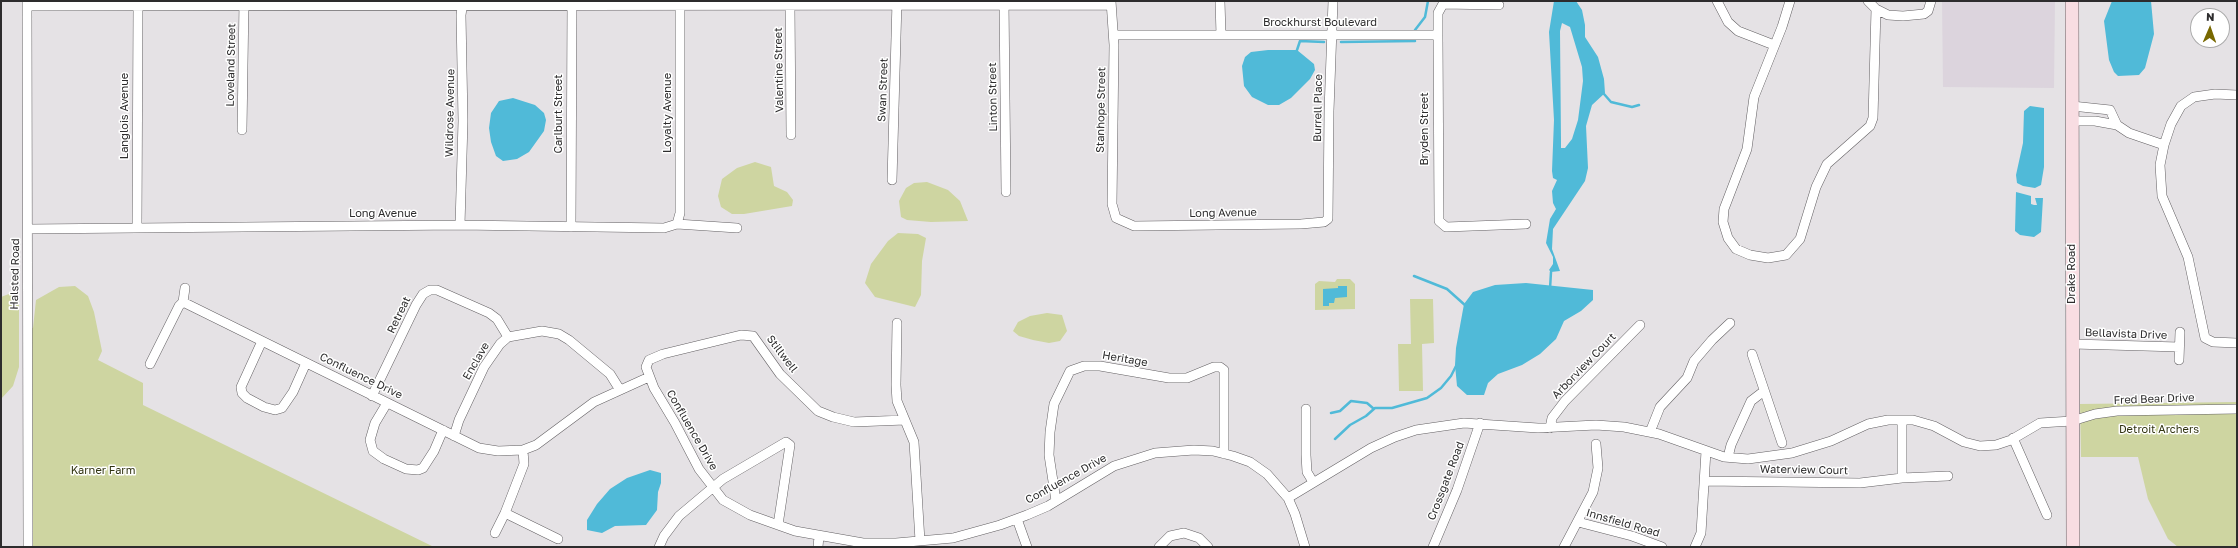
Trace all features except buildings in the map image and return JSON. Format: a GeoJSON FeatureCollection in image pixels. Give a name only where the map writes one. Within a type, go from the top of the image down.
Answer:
{"type":"FeatureCollection","features":[{"type":"Feature","properties":{"kind":"street"},"geometry":{"type":"LineString","coordinates":[[1220,1],[1221,35]]}},
{"type":"Feature","properties":{"kind":"street","name":"Burrell Place"},"geometry":{"type":"LineString","coordinates":[[1329,216],[1329,111],[1333,1]]}},
{"type":"Feature","properties":{"kind":"street"},"geometry":{"type":"LineString","coordinates":[[1717,1],[1728,22],[1738,31],[1774,45]]}},
{"type":"Feature","properties":{"kind":"street"},"geometry":{"type":"LineString","coordinates":[[1790,1],[1782,27],[1752,103],[1747,149],[1724,209],[1723,222],[1728,238],[1736,249],[1750,255],[1768,258],[1780,257],[1790,251],[1800,239],[1816,187],[1827,164],[1870,126],[1873,118],[1876,9]]}},
{"type":"Feature","properties":{"kind":"street"},"geometry":{"type":"LineString","coordinates":[[1868,1],[1876,9],[1888,15],[1917,15],[1928,11],[1932,1]]}},
{"type":"Feature","properties":{"kind":"street","name":"Drake Road"},"geometry":{"type":"LineString","coordinates":[[2072,1],[2072,421],[2074,547]]}},
{"type":"Feature","properties":{"kind":"street"},"geometry":{"type":"LineString","coordinates":[[27,4],[138,6],[244,3],[680,3],[790,5],[897,3],[1111,3]]}},
{"type":"Feature","properties":{"kind":"street","name":"Loveland Street"},"geometry":{"type":"LineString","coordinates":[[242,130],[244,3]]}},
{"type":"Feature","properties":{"kind":"street","name":"Carlburt Street"},"geometry":{"type":"LineString","coordinates":[[571,227],[572,3]]}},
{"type":"Feature","properties":{"kind":"street","name":"Loyalty Avenue"},"geometry":{"type":"LineString","coordinates":[[677,224],[680,213],[680,3]]}},
{"type":"Feature","properties":{"kind":"street","name":"Swan Street"},"geometry":{"type":"LineString","coordinates":[[892,180],[897,3]]}},
{"type":"Feature","properties":{"kind":"street","name":"Linton Street"},"geometry":{"type":"LineString","coordinates":[[1004,3],[1006,192]]}},
{"type":"Feature","properties":{"kind":"street","name":"Stanhope Street"},"geometry":{"type":"LineString","coordinates":[[1111,3],[1114,35],[1112,204],[1116,218]]}},
{"type":"Feature","properties":{"kind":"street","name":"Halsted Road"},"geometry":{"type":"LineString","coordinates":[[27,4],[28,228],[26,368],[28,547]]}},
{"type":"Feature","properties":{"kind":"street","name":"Wildrose Avenue"},"geometry":{"type":"LineString","coordinates":[[460,225],[463,120],[463,4]]}},
{"type":"Feature","properties":{"kind":"street"},"geometry":{"type":"LineString","coordinates":[[1438,35],[1438,13],[1443,4],[1499,6]]}},
{"type":"Feature","properties":{"kind":"street","name":"Valentine Street"},"geometry":{"type":"LineString","coordinates":[[790,5],[791,135]]}},
{"type":"Feature","properties":{"kind":"street","name":"Langlois Avenue"},"geometry":{"type":"LineString","coordinates":[[137,227],[138,6]]}},
{"type":"Feature","properties":{"kind":"street","name":"Brockhurst Boulevard"},"geometry":{"type":"LineString","coordinates":[[1114,35],[1438,35]]}},
{"type":"Feature","properties":{"kind":"street","name":"Bryden Street"},"geometry":{"type":"LineString","coordinates":[[1438,35],[1437,148],[1438,217],[1440,223],[1446,227],[1526,224]]}},
{"type":"Feature","properties":{"kind":"street"},"geometry":{"type":"LineString","coordinates":[[2235,94],[2215,94],[2194,97],[2181,106],[2171,124],[2164,145],[2160,165],[2162,196],[2188,257],[2205,338],[2213,342],[2237,343]]}},
{"type":"Feature","properties":{"kind":"street"},"geometry":{"type":"LineString","coordinates":[[2072,106],[2110,110],[2117,125]]}},
{"type":"Feature","properties":{"kind":"street"},"geometry":{"type":"LineString","coordinates":[[2072,121],[2095,121],[2117,125],[2129,133],[2164,145]]}},
{"type":"Feature","properties":{"kind":"street","name":"Long Avenue"},"geometry":{"type":"LineString","coordinates":[[1116,218],[1134,226],[1301,224],[1324,222],[1329,216]]}},
{"type":"Feature","properties":{"kind":"street","name":"Long Avenue"},"geometry":{"type":"LineString","coordinates":[[28,228],[83,230],[137,227],[460,225],[664,228],[677,224],[737,228]]}},
{"type":"Feature","properties":{"kind":"street"},"geometry":{"type":"LineString","coordinates":[[150,364],[179,306],[183,302],[185,288]]}},
{"type":"Feature","properties":{"kind":"street","name":"Retreat"},"geometry":{"type":"LineString","coordinates":[[372,396],[416,305],[423,294],[430,290],[437,290],[489,314],[496,319],[508,337]]}},
{"type":"Feature","properties":{"kind":"street","name":"Confluence Drive"},"geometry":{"type":"LineString","coordinates":[[183,302],[479,448],[498,451],[523,450],[536,445],[594,402],[649,377],[699,469],[723,500],[750,515],[795,531],[864,543],[920,541],[939,543],[1017,519],[1056,501],[1096,475],[1134,459],[1181,450],[1213,451],[1250,462],[1267,474],[1281,487],[1295,514],[1305,547]]}},
{"type":"Feature","properties":{"kind":"street"},"geometry":{"type":"LineString","coordinates":[[897,323],[896,385],[898,401],[914,442],[920,541]]}},
{"type":"Feature","properties":{"kind":"street"},"geometry":{"type":"LineString","coordinates":[[1650,432],[1660,407],[1688,378],[1694,361],[1712,340],[1730,323]]}},
{"type":"Feature","properties":{"kind":"street","name":"Arborview Court"},"geometry":{"type":"LineString","coordinates":[[1550,428],[1552,418],[1565,402],[1640,325]]}},
{"type":"Feature","properties":{"kind":"street"},"geometry":{"type":"LineString","coordinates":[[508,337],[542,331],[559,334],[569,340],[610,374],[620,390]]}},
{"type":"Feature","properties":{"kind":"street"},"geometry":{"type":"LineString","coordinates":[[2179,360],[2180,332]]}},
{"type":"Feature","properties":{"kind":"street","name":"Stillwell"},"geometry":{"type":"LineString","coordinates":[[649,377],[646,367],[650,360],[663,354],[742,335],[753,336],[780,374],[818,411],[833,417],[854,422],[905,420]]}},
{"type":"Feature","properties":{"kind":"street","name":"Enclave"},"geometry":{"type":"LineString","coordinates":[[454,436],[459,420],[484,367],[500,344],[508,337]]}},
{"type":"Feature","properties":{"kind":"street"},"geometry":{"type":"LineString","coordinates":[[262,341],[241,387],[242,393],[247,398],[264,407],[275,410],[282,408],[293,392],[306,363]]}},
{"type":"Feature","properties":{"kind":"street","name":"Bellavista Drive"},"geometry":{"type":"LineString","coordinates":[[2072,344],[2179,347]]}},
{"type":"Feature","properties":{"kind":"street"},"geometry":{"type":"LineString","coordinates":[[1752,354],[1782,443]]}},
{"type":"Feature","properties":{"kind":"street","name":"Heritage"},"geometry":{"type":"LineString","coordinates":[[1056,501],[1049,456],[1050,432],[1054,404],[1070,370],[1084,366],[1100,366],[1169,378],[1187,378],[1214,367],[1220,367],[1224,370],[1224,454]]}},
{"type":"Feature","properties":{"kind":"street"},"geometry":{"type":"LineString","coordinates":[[1728,457],[1731,445],[1751,401],[1764,391]]}},
{"type":"Feature","properties":{"kind":"street"},"geometry":{"type":"LineString","coordinates":[[387,403],[375,423],[370,440],[373,451],[384,459],[406,469],[418,470],[423,468],[434,451],[443,430]]}},
{"type":"Feature","properties":{"kind":"street"},"geometry":{"type":"LineString","coordinates":[[1306,409],[1307,472],[1313,482]]}},
{"type":"Feature","properties":{"kind":"street","name":"Fred Bear Drive"},"geometry":{"type":"LineString","coordinates":[[1288,498],[1370,448],[1395,437],[1439,425],[1480,423],[1521,428],[1550,428],[1596,425],[1650,432],[1728,457],[1760,458],[1792,453],[1831,441],[1868,424],[1888,420],[1914,420],[1934,426],[1964,442],[1980,446],[1996,445],[2013,438],[2040,423],[2072,421],[2095,414],[2117,411],[2237,409]]}},
{"type":"Feature","properties":{"kind":"street"},"geometry":{"type":"LineString","coordinates":[[1902,420],[1902,478]]}},
{"type":"Feature","properties":{"kind":"street","name":"Crossgate Road"},"geometry":{"type":"LineString","coordinates":[[1433,547],[1457,490],[1480,423]]}},
{"type":"Feature","properties":{"kind":"street"},"geometry":{"type":"LineString","coordinates":[[2013,438],[2047,515]]}},
{"type":"Feature","properties":{"kind":"street"},"geometry":{"type":"LineString","coordinates":[[659,547],[664,536],[679,516],[738,468],[786,442],[790,445],[778,525]]}},
{"type":"Feature","properties":{"kind":"street"},"geometry":{"type":"LineString","coordinates":[[1564,547],[1578,522],[1594,486],[1598,468],[1596,444]]}},
{"type":"Feature","properties":{"kind":"street"},"geometry":{"type":"LineString","coordinates":[[495,533],[505,513],[524,464],[523,450]]}},
{"type":"Feature","properties":{"kind":"street"},"geometry":{"type":"LineString","coordinates":[[1695,547],[1701,533],[1706,451]]}},
{"type":"Feature","properties":{"kind":"street","name":"Waterview Court"},"geometry":{"type":"LineString","coordinates":[[1705,480],[1860,483],[1902,478],[1948,476]]}},
{"type":"Feature","properties":{"kind":"street"},"geometry":{"type":"LineString","coordinates":[[505,513],[558,539]]}},
{"type":"Feature","properties":{"kind":"street"},"geometry":{"type":"LineString","coordinates":[[1017,519],[1027,547]]}},
{"type":"Feature","properties":{"kind":"street","name":"Innsfield Road"},"geometry":{"type":"LineString","coordinates":[[1578,522],[1632,536],[1662,547]]}},
{"type":"Feature","properties":{"kind":"street"},"geometry":{"type":"LineString","coordinates":[[1159,547],[1170,536],[1184,533],[1199,538],[1208,547]]}},
{"type":"Feature","properties":{"kind":"street"},"geometry":{"type":"LineString","coordinates":[[818,547],[820,536]]}},
{"type":"Feature","properties":{"kind":"shaded area"},"geometry":{"type":"Polygon","coordinates":[[[1942,1],[2055,1],[2054,88],[1943,87],[1942,1]]]}},
{"type":"Feature","properties":{"kind":"green space"},"geometry":{"type":"Polygon","coordinates":[[[755,162],[771,167],[774,186],[787,192],[793,200],[792,206],[744,214],[732,214],[721,207],[718,196],[722,179],[737,168],[755,162]]]}},
{"type":"Feature","properties":{"kind":"green space"},"geometry":{"type":"Polygon","coordinates":[[[927,182],[948,190],[960,201],[968,221],[931,222],[907,220],[901,217],[899,201],[906,188],[914,183],[927,182]]]}},
{"type":"Feature","properties":{"kind":"green space"},"geometry":{"type":"Polygon","coordinates":[[[898,233],[918,234],[926,238],[922,261],[921,295],[915,307],[875,297],[865,283],[871,264],[888,241],[898,233]]]}},
{"type":"Feature","properties":{"kind":"green space"},"geometry":{"type":"Polygon","coordinates":[[[1337,279],[1350,279],[1355,284],[1355,309],[1315,310],[1315,284],[1319,281],[1335,282],[1337,279]]]}},
{"type":"Feature","properties":{"kind":"green space","name":"Karner Farm"},"geometry":{"type":"Polygon","coordinates":[[[75,286],[88,296],[94,312],[102,351],[98,360],[143,383],[143,405],[434,547],[26,547],[26,325],[33,328],[36,300],[59,287],[75,286]]]}},
{"type":"Feature","properties":{"kind":"green space"},"geometry":{"type":"Polygon","coordinates":[[[14,292],[19,300],[19,367],[13,386],[1,399],[1,297],[14,292]]]}},
{"type":"Feature","properties":{"kind":"green space"},"geometry":{"type":"Polygon","coordinates":[[[1410,299],[1433,299],[1434,343],[1422,344],[1423,391],[1399,391],[1398,344],[1411,344],[1410,299]]]}},
{"type":"Feature","properties":{"kind":"green space"},"geometry":{"type":"Polygon","coordinates":[[[1047,313],[1062,315],[1067,331],[1060,341],[1049,343],[1033,340],[1019,336],[1013,331],[1018,322],[1030,316],[1047,313]]]}},
{"type":"Feature","properties":{"kind":"green space","name":"Detroit Archers"},"geometry":{"type":"Polygon","coordinates":[[[2237,402],[2237,547],[2178,547],[2168,539],[2148,499],[2138,457],[2081,457],[2080,404],[2237,402]]]}},
{"type":"Feature","properties":{"kind":"water"},"geometry":{"type":"Polygon","coordinates":[[[1554,1],[1576,1],[1582,10],[1585,25],[1585,37],[1598,57],[1604,79],[1605,93],[1592,105],[1586,126],[1588,168],[1585,181],[1553,229],[1552,249],[1560,271],[1551,272],[1549,270],[1553,264],[1553,257],[1546,243],[1550,219],[1556,209],[1553,203],[1552,191],[1557,180],[1553,178],[1552,171],[1554,120],[1549,32],[1554,1]],[[1562,23],[1560,31],[1561,148],[1565,148],[1572,139],[1578,120],[1583,81],[1582,67],[1570,27],[1562,23]]]}},
{"type":"Feature","properties":{"kind":"water"},"geometry":{"type":"Polygon","coordinates":[[[2112,1],[2151,1],[2154,34],[2145,68],[2139,75],[2118,76],[2114,72],[2109,60],[2104,21],[2112,1]]]}},
{"type":"Feature","properties":{"kind":"water"},"geometry":{"type":"Polygon","coordinates":[[[1268,50],[1297,50],[1314,64],[1315,70],[1310,79],[1291,98],[1279,105],[1268,105],[1252,97],[1244,86],[1242,66],[1245,57],[1251,52],[1268,50]]]}},
{"type":"Feature","properties":{"kind":"water"},"geometry":{"type":"Polygon","coordinates":[[[513,98],[535,105],[544,113],[546,120],[544,131],[529,152],[517,159],[503,161],[496,156],[491,142],[489,128],[491,113],[499,101],[513,98]]]}},
{"type":"Feature","properties":{"kind":"water"},"geometry":{"type":"Polygon","coordinates":[[[2030,106],[2044,108],[2044,167],[2041,185],[2035,188],[2023,186],[2017,183],[2016,175],[2023,143],[2024,111],[2030,106]]]}},
{"type":"Feature","properties":{"kind":"water"},"geometry":{"type":"Polygon","coordinates":[[[2016,192],[2031,196],[2031,204],[2034,205],[2037,205],[2035,198],[2043,198],[2041,232],[2034,237],[2020,235],[2015,231],[2016,192]]]}},
{"type":"Feature","properties":{"kind":"water"},"geometry":{"type":"Polygon","coordinates":[[[1526,283],[1593,290],[1593,300],[1581,311],[1564,321],[1556,339],[1540,354],[1522,365],[1498,374],[1488,383],[1484,395],[1467,395],[1457,386],[1455,365],[1456,348],[1464,304],[1473,292],[1495,285],[1526,283]]]}},
{"type":"Feature","properties":{"kind":"water"},"geometry":{"type":"Polygon","coordinates":[[[1338,286],[1347,286],[1347,297],[1335,298],[1334,303],[1329,303],[1329,306],[1323,306],[1323,289],[1338,288],[1338,286]]]}},
{"type":"Feature","properties":{"kind":"water"},"geometry":{"type":"Polygon","coordinates":[[[650,470],[661,473],[661,483],[658,492],[657,510],[646,525],[615,526],[602,533],[587,530],[587,520],[597,504],[610,489],[627,478],[650,470]]]}},
{"type":"Feature","properties":{"kind":"waterway"},"geometry":{"type":"LineString","coordinates":[[1415,30],[1425,17],[1428,1]]}},
{"type":"Feature","properties":{"kind":"waterway"},"geometry":{"type":"LineString","coordinates":[[1297,50],[1300,41],[1324,42]]}},
{"type":"Feature","properties":{"kind":"waterway"},"geometry":{"type":"LineString","coordinates":[[1341,42],[1415,41]]}},
{"type":"Feature","properties":{"kind":"waterway"},"geometry":{"type":"LineString","coordinates":[[1604,94],[1611,102],[1632,107],[1639,105]]}},
{"type":"Feature","properties":{"kind":"waterway"},"geometry":{"type":"LineString","coordinates":[[1550,289],[1551,272]]}},
{"type":"Feature","properties":{"kind":"waterway"},"geometry":{"type":"LineString","coordinates":[[1414,276],[1447,289],[1466,306]]}},
{"type":"Feature","properties":{"kind":"waterway"},"geometry":{"type":"LineString","coordinates":[[1335,439],[1350,425],[1366,416],[1375,408],[1392,408],[1427,398],[1441,388],[1451,376],[1457,364]]}},
{"type":"Feature","properties":{"kind":"waterway"},"geometry":{"type":"LineString","coordinates":[[1331,413],[1340,411],[1351,401],[1367,403],[1374,409]]}}]}
